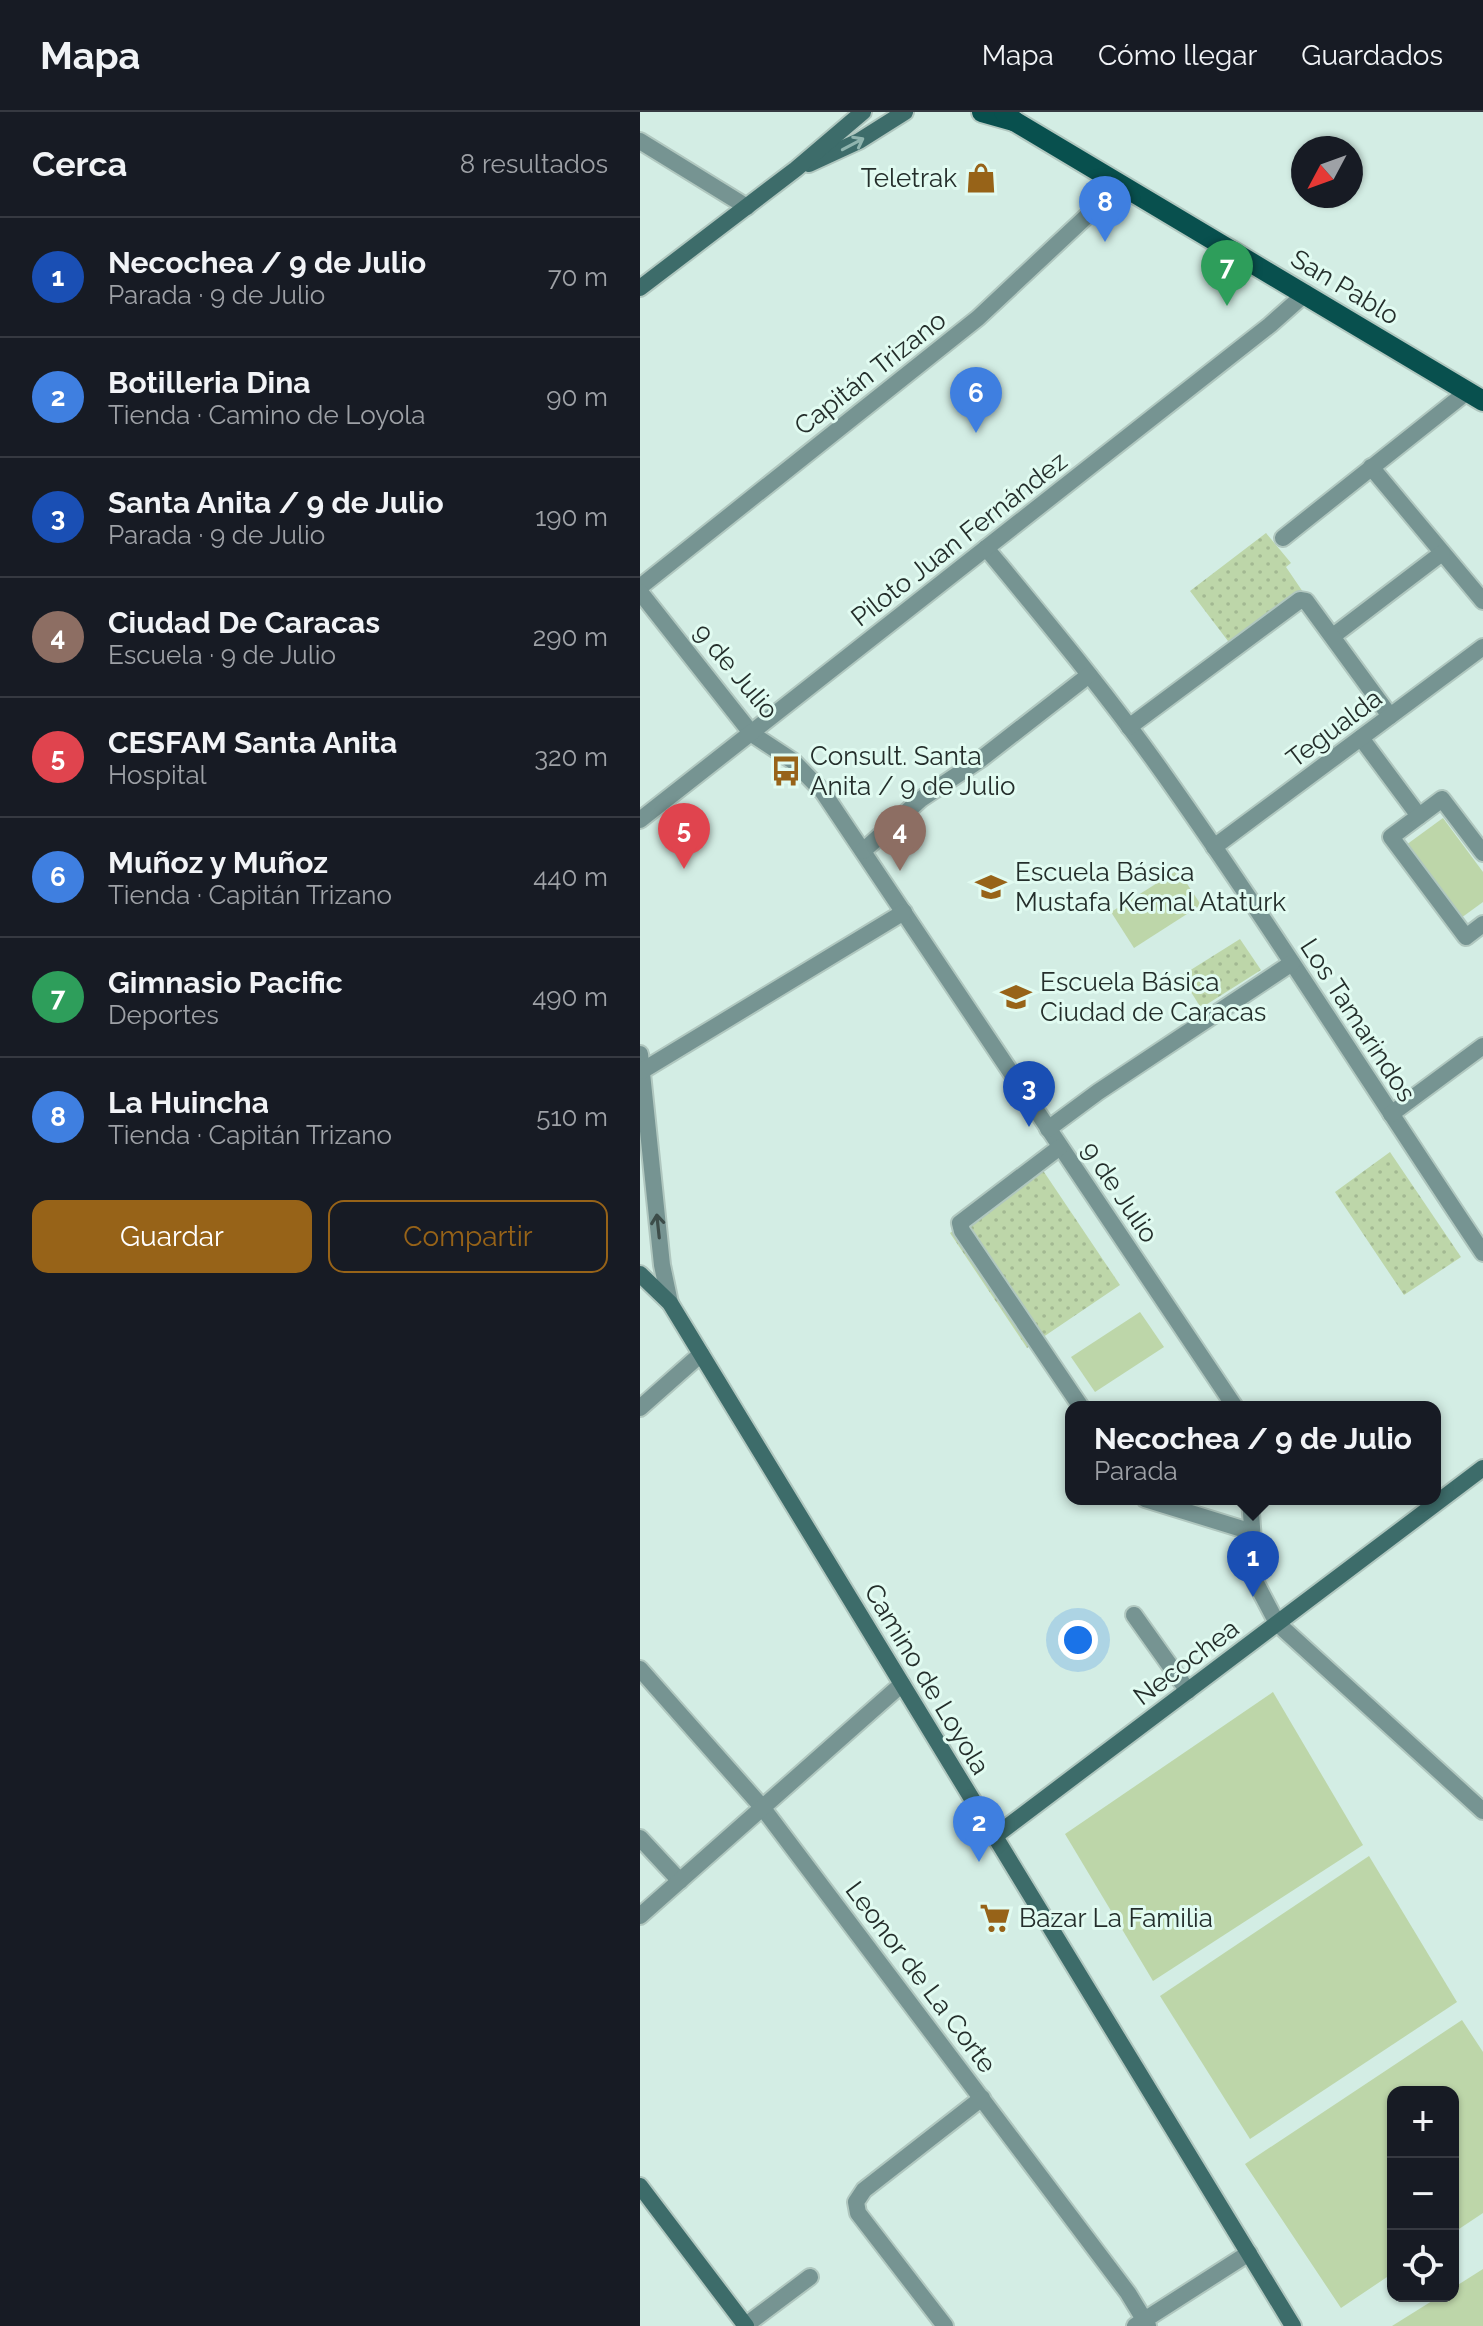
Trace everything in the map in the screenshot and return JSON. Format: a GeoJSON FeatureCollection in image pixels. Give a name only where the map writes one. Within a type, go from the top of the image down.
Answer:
{"type":"FeatureCollection","features":[{"type":"Feature","properties":{"kind":"main road","name":"San Pablo"},"geometry":{"type":"LineString","coordinates":[[982,112],[1009,116],[1476,396]]}},
{"type":"Feature","properties":{"kind":"street"},"geometry":{"type":"LineString","coordinates":[[643,281],[747,207],[863,112]]}},
{"type":"Feature","properties":{"kind":"street"},"geometry":{"type":"LineString","coordinates":[[796,169],[859,141],[905,112]]}},
{"type":"Feature","properties":{"kind":"street"},"geometry":{"type":"LineString","coordinates":[[640,141],[747,207]]}},
{"type":"Feature","properties":{"kind":"street","name":"Capitán Trizano"},"geometry":{"type":"LineString","coordinates":[[640,590],[889,387],[957,336],[1120,185]]}},
{"type":"Feature","properties":{"kind":"street","name":"Piloto Juan Fernández"},"geometry":{"type":"LineString","coordinates":[[640,820],[1270,325],[1306,293]]}},
{"type":"Feature","properties":{"kind":"street"},"geometry":{"type":"LineString","coordinates":[[1283,538],[1371,467],[1476,396]]}},
{"type":"Feature","properties":{"kind":"street"},"geometry":{"type":"LineString","coordinates":[[1371,467],[1483,601]]}},
{"type":"Feature","properties":{"kind":"street","name":"Los Tamarindos"},"geometry":{"type":"LineString","coordinates":[[986,548],[1129,727],[1214,847],[1483,1253]]}},
{"type":"Feature","properties":{"kind":"street"},"geometry":{"type":"LineString","coordinates":[[1333,636],[1442,553]]}},
{"type":"Feature","properties":{"kind":"street","name":"9 de Julio"},"geometry":{"type":"LineString","coordinates":[[640,590],[752,734],[780,751],[811,779],[863,851],[1231,1401]]}},
{"type":"Feature","properties":{"kind":"street"},"geometry":{"type":"LineString","coordinates":[[1129,727],[1300,600],[1306,601],[1390,716]]}},
{"type":"Feature","properties":{"kind":"street","name":"Tegualda"},"geometry":{"type":"LineString","coordinates":[[1214,847],[1483,647]]}},
{"type":"Feature","properties":{"kind":"street"},"geometry":{"type":"LineString","coordinates":[[863,851],[921,799],[981,759],[1089,675]]}},
{"type":"Feature","properties":{"kind":"street"},"geometry":{"type":"LineString","coordinates":[[1361,738],[1419,816]]}},
{"type":"Feature","properties":{"kind":"street"},"geometry":{"type":"LineString","coordinates":[[1483,853],[1442,799],[1391,837],[1466,937],[1483,924]]}},
{"type":"Feature","properties":{"kind":"street"},"geometry":{"type":"LineString","coordinates":[[641,1062],[904,912]]}},
{"type":"Feature","properties":{"kind":"street"},"geometry":{"type":"LineString","coordinates":[[1048,1129],[1098,1092],[1292,963]]}},
{"type":"Feature","properties":{"kind":"street"},"geometry":{"type":"LineString","coordinates":[[1391,1114],[1483,1046]]}},
{"type":"Feature","properties":{"kind":"street","name":"Camino de Loyola"},"geometry":{"type":"LineString","coordinates":[[641,1062],[662,1265],[670,1303]]}},
{"type":"Feature","properties":{"kind":"street"},"geometry":{"type":"LineString","coordinates":[[1060,1147],[960,1223],[962,1231],[1077,1401]]}},
{"type":"Feature","properties":{"kind":"street","name":"Camino de Loyola"},"geometry":{"type":"LineString","coordinates":[[640,1274],[670,1303],[1293,2326]]}},
{"type":"Feature","properties":{"kind":"street"},"geometry":{"type":"LineString","coordinates":[[640,1408],[701,1354]]}},
{"type":"Feature","properties":{"kind":"street","name":"Necochea"},"geometry":{"type":"LineString","coordinates":[[1441,1500],[1483,1468]]}},
{"type":"Feature","properties":{"kind":"street"},"geometry":{"type":"LineString","coordinates":[[1164,1505],[1252,1532]]}},
{"type":"Feature","properties":{"kind":"street"},"geometry":{"type":"LineString","coordinates":[[1250,1505],[1256,1583],[1277,1623],[1483,1811]]}},
{"type":"Feature","properties":{"kind":"street","name":"Necochea"},"geometry":{"type":"LineString","coordinates":[[995,1836],[1434,1505]]}},
{"type":"Feature","properties":{"kind":"street"},"geometry":{"type":"LineString","coordinates":[[1134,1615],[1188,1691]]}},
{"type":"Feature","properties":{"kind":"street","name":"Leonor de La Corte"},"geometry":{"type":"LineString","coordinates":[[640,1669],[762,1807],[1128,2293],[1143,2324]]}},
{"type":"Feature","properties":{"kind":"street"},"geometry":{"type":"LineString","coordinates":[[640,1916],[902,1684]]}},
{"type":"Feature","properties":{"kind":"street"},"geometry":{"type":"LineString","coordinates":[[640,1838],[680,1881]]}},
{"type":"Feature","properties":{"kind":"street"},"geometry":{"type":"LineString","coordinates":[[945,2326],[858,2213],[856,2202],[864,2190],[982,2098]]}},
{"type":"Feature","properties":{"kind":"street"},"geometry":{"type":"LineString","coordinates":[[640,2186],[746,2326],[810,2277]]}},
{"type":"Feature","properties":{"kind":"street"},"geometry":{"type":"LineString","coordinates":[[1143,2324],[1249,2253]]}},
{"type":"Feature","properties":{"kind":"green space"},"geometry":{"type":"Polygon","coordinates":[[[1266,533],[1291,563],[1286,567],[1303,592],[1231,645],[1190,591],[1266,533]]]}},
{"type":"Feature","properties":{"kind":"green space"},"geometry":{"type":"Polygon","coordinates":[[[1443,818],[1483,872],[1483,902],[1461,918],[1406,845],[1443,818]]]}},
{"type":"Feature","properties":{"kind":"green space"},"geometry":{"type":"Polygon","coordinates":[[[1178,870],[1201,905],[1134,948],[1111,912],[1178,870]]]}},
{"type":"Feature","properties":{"kind":"green space"},"geometry":{"type":"Polygon","coordinates":[[[1240,939],[1261,970],[1201,1008],[1181,976],[1240,939]]]}},
{"type":"Feature","properties":{"kind":"green space"},"geometry":{"type":"Polygon","coordinates":[[[1390,1152],[1461,1257],[1404,1295],[1335,1192],[1390,1152]]]}},
{"type":"Feature","properties":{"kind":"green space"},"geometry":{"type":"Polygon","coordinates":[[[1042,1169],[1120,1285],[1027,1348],[950,1233],[1042,1169]]]}},
{"type":"Feature","properties":{"kind":"green space"},"geometry":{"type":"Polygon","coordinates":[[[1140,1312],[1164,1347],[1095,1392],[1071,1357],[1140,1312]]]}},
{"type":"Feature","properties":{"kind":"green space"},"geometry":{"type":"Polygon","coordinates":[[[1273,1692],[1363,1845],[1153,1981],[1065,1834],[1273,1692]]]}},
{"type":"Feature","properties":{"kind":"green space"},"geometry":{"type":"Polygon","coordinates":[[[1369,1856],[1457,2002],[1250,2139],[1160,1996],[1369,1856]]]}},
{"type":"Feature","properties":{"kind":"green space"},"geometry":{"type":"Polygon","coordinates":[[[1462,2020],[1483,2052],[1483,2213],[1459,2229],[1459,2086],[1387,2086],[1387,2277],[1341,2308],[1245,2164],[1462,2020]]]}},
{"type":"Feature","properties":{"kind":"green space"},"geometry":{"type":"Polygon","coordinates":[[[1483,2269],[1483,2326],[1392,2326],[1430,2302],[1459,2302],[1459,2284],[1483,2269]]]}},
{"type":"Feature","properties":{"kind":"place","name":"Teletrak"},"geometry":{"type":"Point","coordinates":[981,178]}},
{"type":"Feature","properties":{"kind":"place","name":"La Huincha"},"geometry":{"type":"Point","coordinates":[1105,242]}},
{"type":"Feature","properties":{"kind":"place","name":"Gimnasio Pacific"},"geometry":{"type":"Point","coordinates":[1227,306]}},
{"type":"Feature","properties":{"kind":"place","name":"Muñoz y Muñoz"},"geometry":{"type":"Point","coordinates":[976,433]}},
{"type":"Feature","properties":{"kind":"place","name":"Consult. Santa Anita / 9 de Julio"},"geometry":{"type":"Point","coordinates":[786,771]}},
{"type":"Feature","properties":{"kind":"place","name":"CESFAM Santa Anita"},"geometry":{"type":"Point","coordinates":[684,869]}},
{"type":"Feature","properties":{"kind":"place","name":"Ciudad De Caracas"},"geometry":{"type":"Point","coordinates":[900,871]}},
{"type":"Feature","properties":{"kind":"place","name":"Escuela Básica Mustafa Kemal Ataturk"},"geometry":{"type":"Point","coordinates":[991,887]}},
{"type":"Feature","properties":{"kind":"place","name":"Escuela Básica Ciudad de Caracas"},"geometry":{"type":"Point","coordinates":[1016,997]}},
{"type":"Feature","properties":{"kind":"place","name":"Santa Anita / 9 de Julio"},"geometry":{"type":"Point","coordinates":[1029,1127]}},
{"type":"Feature","properties":{"kind":"place","name":"Necochea / 9 de Julio"},"geometry":{"type":"Point","coordinates":[1253,1597]}},
{"type":"Feature","properties":{"kind":"place","name":"Botilleria Dina"},"geometry":{"type":"Point","coordinates":[979,1862]}},
{"type":"Feature","properties":{"kind":"place","name":"Bazar La Familia"},"geometry":{"type":"Point","coordinates":[995,1918]}}]}
